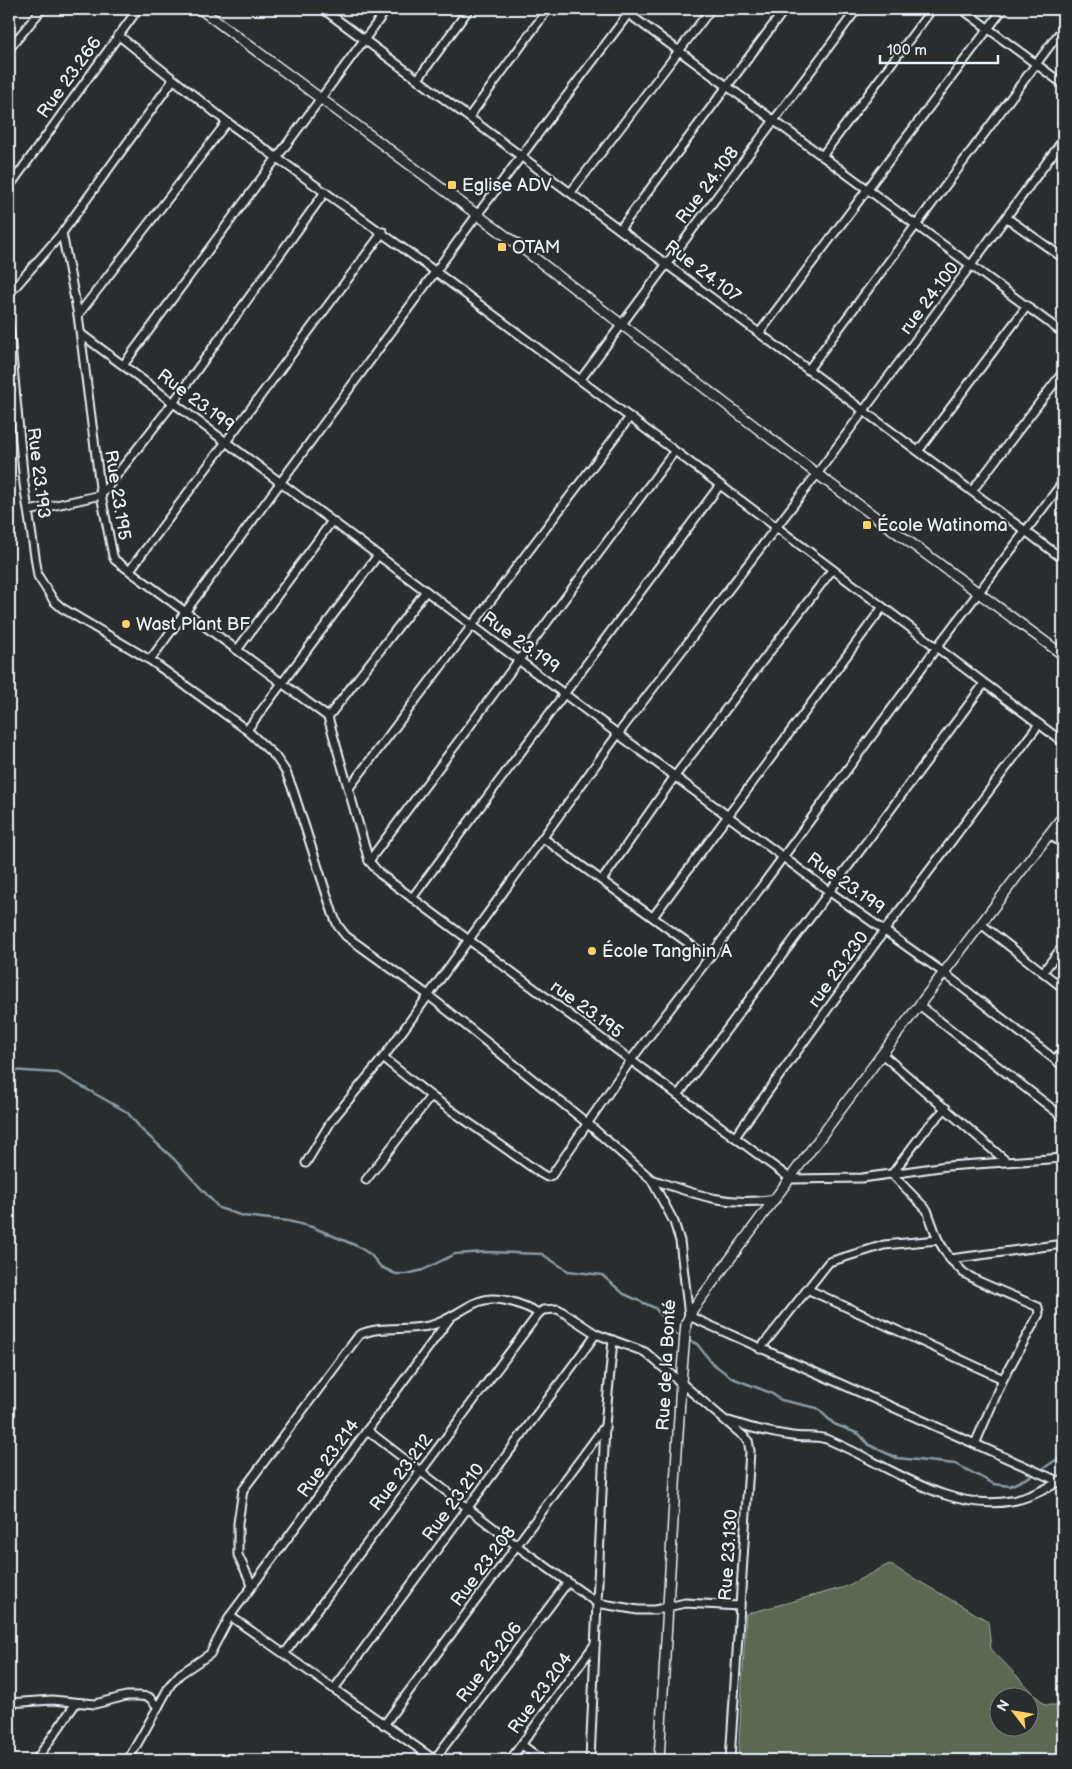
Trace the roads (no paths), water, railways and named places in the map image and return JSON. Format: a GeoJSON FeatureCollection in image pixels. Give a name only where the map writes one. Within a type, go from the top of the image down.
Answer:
{"type":"FeatureCollection","features":[{"type":"Feature","properties":{"kind":"street"},"geometry":{"type":"LineString","coordinates":[[9,50],[42,9]]}},
{"type":"Feature","properties":{"kind":"street","name":"Rue 23.266"},"geometry":{"type":"LineString","coordinates":[[9,187],[138,9]]}},
{"type":"Feature","properties":{"kind":"street"},"geometry":{"type":"LineString","coordinates":[[200,9],[477,215],[817,474],[1063,655]]}},
{"type":"Feature","properties":{"kind":"street","name":"Rue 24.107"},"geometry":{"type":"LineString","coordinates":[[323,9],[760,332],[862,411],[919,450],[1063,559]]}},
{"type":"Feature","properties":{"kind":"street"},"geometry":{"type":"LineString","coordinates":[[124,364],[387,9]]}},
{"type":"Feature","properties":{"kind":"street"},"geometry":{"type":"LineString","coordinates":[[418,79],[469,9]]}},
{"type":"Feature","properties":{"kind":"street"},"geometry":{"type":"LineString","coordinates":[[469,117],[548,9]]}},
{"type":"Feature","properties":{"kind":"street"},"geometry":{"type":"LineString","coordinates":[[622,9],[630,11],[679,51],[1063,333]]}},
{"type":"Feature","properties":{"kind":"street"},"geometry":{"type":"LineString","coordinates":[[571,192],[711,9]]}},
{"type":"Feature","properties":{"kind":"street"},"geometry":{"type":"LineString","coordinates":[[620,229],[785,9]]}},
{"type":"Feature","properties":{"kind":"street","name":"Rue 24.108"},"geometry":{"type":"LineString","coordinates":[[581,380],[620,325],[857,9]]}},
{"type":"Feature","properties":{"kind":"street"},"geometry":{"type":"LineString","coordinates":[[822,156],[932,9]]}},
{"type":"Feature","properties":{"kind":"street"},"geometry":{"type":"LineString","coordinates":[[962,9],[1063,84]]}},
{"type":"Feature","properties":{"kind":"street"},"geometry":{"type":"LineString","coordinates":[[760,332],[1004,9]]}},
{"type":"Feature","properties":{"kind":"street"},"geometry":{"type":"LineString","coordinates":[[150,660],[477,215],[630,11]]}},
{"type":"Feature","properties":{"kind":"street"},"geometry":{"type":"LineString","coordinates":[[808,370],[1063,28]]}},
{"type":"Feature","properties":{"kind":"street"},"geometry":{"type":"LineString","coordinates":[[118,35],[173,80],[275,158],[383,232],[1063,742]]}},
{"type":"Feature","properties":{"kind":"street"},"geometry":{"type":"LineString","coordinates":[[9,294],[62,233],[173,80]]}},
{"type":"Feature","properties":{"kind":"street"},"geometry":{"type":"LineString","coordinates":[[78,315],[227,122]]}},
{"type":"Feature","properties":{"kind":"street","name":"rue 24.100"},"geometry":{"type":"LineString","coordinates":[[306,1163],[341,1108],[383,1058],[618,734],[817,474],[1063,140]]}},
{"type":"Feature","properties":{"kind":"street"},"geometry":{"type":"LineString","coordinates":[[29,511],[101,496],[173,403],[325,192]]}},
{"type":"Feature","properties":{"kind":"street"},"geometry":{"type":"LineString","coordinates":[[1007,218],[1063,257]]}},
{"type":"Feature","properties":{"kind":"street"},"geometry":{"type":"LineString","coordinates":[[130,570],[383,232]]}},
{"type":"Feature","properties":{"kind":"street","name":"Rue 23.195"},"geometry":{"type":"LineString","coordinates":[[62,233],[78,315],[101,496],[113,556],[328,717]]}},
{"type":"Feature","properties":{"kind":"street"},"geometry":{"type":"LineString","coordinates":[[919,450],[1027,306]]}},
{"type":"Feature","properties":{"kind":"street","name":"Rue 23.193"},"geometry":{"type":"LineString","coordinates":[[9,324],[29,511],[38,576],[54,601],[76,618],[150,660],[247,730]]}},
{"type":"Feature","properties":{"kind":"street","name":"Rue 23.199"},"geometry":{"type":"LineString","coordinates":[[81,334],[124,364],[173,403],[830,892],[944,973],[1063,1066]]}},
{"type":"Feature","properties":{"kind":"street"},"geometry":{"type":"LineString","coordinates":[[972,491],[1063,372]]}},
{"type":"Feature","properties":{"kind":"street"},"geometry":{"type":"LineString","coordinates":[[349,788],[630,417]]}},
{"type":"Feature","properties":{"kind":"street"},"geometry":{"type":"LineString","coordinates":[[369,861],[518,658],[674,452]]}},
{"type":"Feature","properties":{"kind":"street"},"geometry":{"type":"LineString","coordinates":[[383,1058],[431,1096],[547,1176],[556,1172],[587,1123],[631,1060],[710,958],[937,647],[1063,482]]}},
{"type":"Feature","properties":{"kind":"street"},"geometry":{"type":"LineString","coordinates":[[412,898],[720,486]]}},
{"type":"Feature","properties":{"kind":"street"},"geometry":{"type":"LineString","coordinates":[[237,650],[332,521]]}},
{"type":"Feature","properties":{"kind":"street"},"geometry":{"type":"LineString","coordinates":[[247,730],[378,555]]}},
{"type":"Feature","properties":{"kind":"street"},"geometry":{"type":"LineString","coordinates":[[603,880],[675,776],[832,570]]}},
{"type":"Feature","properties":{"kind":"street"},"geometry":{"type":"LineString","coordinates":[[369,861],[328,717],[426,591]]}},
{"type":"Feature","properties":{"kind":"street"},"geometry":{"type":"LineString","coordinates":[[653,917],[882,608]]}},
{"type":"Feature","properties":{"kind":"street"},"geometry":{"type":"LineString","coordinates":[[678,1095],[984,684]]}},
{"type":"Feature","properties":{"kind":"street","name":"rue 23.230"},"geometry":{"type":"LineString","coordinates":[[735,1137],[885,930],[1040,724]]}},
{"type":"Feature","properties":{"kind":"street","name":"Rue de la Bonté"},"geometry":{"type":"LineString","coordinates":[[247,730],[275,756],[286,772],[338,926],[359,946],[428,995],[587,1123],[651,1179],[674,1222],[680,1241],[688,1319],[682,1360],[659,1760]]}},
{"type":"Feature","properties":{"kind":"street"},"geometry":{"type":"LineString","coordinates":[[1061,1480],[1051,1479],[760,1349],[688,1319],[882,1054],[1063,816]]}},
{"type":"Feature","properties":{"kind":"street"},"geometry":{"type":"LineString","coordinates":[[1049,834],[1063,844]]}},
{"type":"Feature","properties":{"kind":"street"},"geometry":{"type":"LineString","coordinates":[[543,838],[710,958]]}},
{"type":"Feature","properties":{"kind":"street","name":"rue 23.195"},"geometry":{"type":"LineString","coordinates":[[369,861],[380,874],[791,1179]]}},
{"type":"Feature","properties":{"kind":"street"},"geometry":{"type":"LineString","coordinates":[[981,924],[1063,988]]}},
{"type":"Feature","properties":{"kind":"street"},"geometry":{"type":"LineString","coordinates":[[1043,972],[1063,946]]}},
{"type":"Feature","properties":{"kind":"street"},"geometry":{"type":"LineString","coordinates":[[919,1005],[1063,1117]]}},
{"type":"Feature","properties":{"kind":"street"},"geometry":{"type":"LineString","coordinates":[[1056,1060],[1063,1049]]}},
{"type":"Feature","properties":{"kind":"street"},"geometry":{"type":"LineString","coordinates":[[882,1054],[1007,1162]]}},
{"type":"Feature","properties":{"kind":"street"},"geometry":{"type":"LineString","coordinates":[[366,1180],[431,1096]]}},
{"type":"Feature","properties":{"kind":"street"},"geometry":{"type":"LineString","coordinates":[[892,1174],[925,1130],[946,1108]]}},
{"type":"Feature","properties":{"kind":"street"},"geometry":{"type":"LineString","coordinates":[[791,1179],[862,1178],[948,1166],[1063,1158]]}},
{"type":"Feature","properties":{"kind":"street"},"geometry":{"type":"LineString","coordinates":[[892,1174],[926,1210],[938,1240],[950,1259],[978,1282],[1038,1306],[1039,1314],[1003,1379],[975,1444]]}},
{"type":"Feature","properties":{"kind":"street"},"geometry":{"type":"LineString","coordinates":[[651,1179],[726,1202],[755,1203],[776,1200]]}},
{"type":"Feature","properties":{"kind":"street"},"geometry":{"type":"LineString","coordinates":[[760,1349],[824,1266],[835,1259],[884,1245],[938,1240]]}},
{"type":"Feature","properties":{"kind":"street"},"geometry":{"type":"LineString","coordinates":[[950,1259],[1063,1244]]}},
{"type":"Feature","properties":{"kind":"street"},"geometry":{"type":"LineString","coordinates":[[807,1290],[1003,1379]]}},
{"type":"Feature","properties":{"kind":"street","name":"Rue 23.130"},"geometry":{"type":"LineString","coordinates":[[450,1318],[472,1305],[489,1299],[541,1311],[558,1309],[596,1334],[644,1352],[748,1440],[750,1451],[730,1760]]}},
{"type":"Feature","properties":{"kind":"street","name":"Rue 23.212"},"geometry":{"type":"LineString","coordinates":[[285,1654],[541,1311]]}},
{"type":"Feature","properties":{"kind":"street"},"geometry":{"type":"LineString","coordinates":[[252,1585],[238,1555],[237,1540],[240,1498],[248,1482],[278,1441],[359,1335],[378,1329],[426,1327],[450,1318]]}},
{"type":"Feature","properties":{"kind":"street","name":"Rue 23.214"},"geometry":{"type":"LineString","coordinates":[[128,1760],[170,1685],[180,1674],[210,1654],[230,1616],[252,1585],[450,1318]]}},
{"type":"Feature","properties":{"kind":"street","name":"Rue 23.210"},"geometry":{"type":"LineString","coordinates":[[334,1689],[596,1334]]}},
{"type":"Feature","properties":{"kind":"street"},"geometry":{"type":"LineString","coordinates":[[590,1760],[606,1425],[613,1340]]}},
{"type":"Feature","properties":{"kind":"street"},"geometry":{"type":"LineString","coordinates":[[726,1420],[767,1433],[796,1437],[816,1436],[907,1480],[947,1495],[978,1502],[1012,1501],[1061,1480]]}},
{"type":"Feature","properties":{"kind":"street","name":"Rue 23.208"},"geometry":{"type":"LineString","coordinates":[[384,1725],[606,1425]]}},
{"type":"Feature","properties":{"kind":"street"},"geometry":{"type":"LineString","coordinates":[[367,1430],[468,1506],[517,1546],[597,1603],[638,1610],[655,1610],[669,1605],[685,1603],[740,1606]]}},
{"type":"Feature","properties":{"kind":"street","name":"Rue 23.206"},"geometry":{"type":"LineString","coordinates":[[434,1760],[568,1582]]}},
{"type":"Feature","properties":{"kind":"street"},"geometry":{"type":"LineString","coordinates":[[230,1616],[434,1760]]}},
{"type":"Feature","properties":{"kind":"street","name":"Rue 23.204"},"geometry":{"type":"LineString","coordinates":[[510,1760],[595,1644]]}},
{"type":"Feature","properties":{"kind":"street"},"geometry":{"type":"LineString","coordinates":[[9,1703],[52,1700],[95,1704],[126,1696],[139,1696],[149,1697],[158,1707]]}},
{"type":"Feature","properties":{"kind":"street"},"geometry":{"type":"LineString","coordinates":[[36,1760],[76,1703]]}},
{"type":"Feature","properties":{"kind":"street"},"geometry":{"type":"LineString","coordinates":[[522,1745],[542,1760]]}},
{"type":"Feature","properties":{"kind":"waterway"},"geometry":{"type":"LineString","coordinates":[[9,1070],[58,1073],[127,1112],[142,1130],[174,1159],[219,1208],[243,1216],[288,1221],[312,1227],[357,1246],[370,1254],[381,1267],[396,1274],[407,1274],[423,1270],[455,1254],[486,1252],[542,1254],[568,1271],[602,1275],[624,1294],[655,1308],[666,1321],[669,1329],[681,1337]]}},
{"type":"Feature","properties":{"kind":"waterway"},"geometry":{"type":"LineString","coordinates":[[686,1339],[697,1344],[712,1363],[732,1378],[771,1393],[781,1400],[817,1408],[834,1424],[859,1434],[869,1445],[897,1458],[956,1464],[994,1484],[1010,1486],[1037,1473],[1063,1455]]}},
{"type":"Feature","properties":{"kind":"place","name":"Eglise ADV"},"geometry":{"type":"Point","coordinates":[452,185]}},
{"type":"Feature","properties":{"kind":"place","name":"OTAM"},"geometry":{"type":"Point","coordinates":[502,247]}},
{"type":"Feature","properties":{"kind":"place","name":"École Watinoma"},"geometry":{"type":"Point","coordinates":[867,525]}},
{"type":"Feature","properties":{"kind":"place","name":"Wast Plant BF"},"geometry":{"type":"Point","coordinates":[126,624]}},
{"type":"Feature","properties":{"kind":"place","name":"École Tanghin A"},"geometry":{"type":"Point","coordinates":[592,951]}}]}
